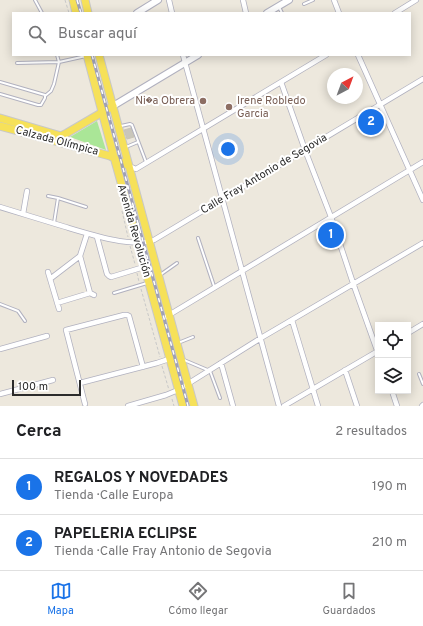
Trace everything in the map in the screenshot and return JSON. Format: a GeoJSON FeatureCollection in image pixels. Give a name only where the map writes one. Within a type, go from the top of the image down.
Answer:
{"type":"FeatureCollection","features":[{"type":"Feature","properties":{"kind":"main road"},"geometry":{"type":"LineString","coordinates":[[73,0],[76,12]]}},
{"type":"Feature","properties":{"kind":"main road"},"geometry":{"type":"LineString","coordinates":[[84,0],[88,12]]}},
{"type":"Feature","properties":{"kind":"main road","name":"Avenida Revolución"},"geometry":{"type":"LineString","coordinates":[[87,56],[114,157],[133,242],[144,266],[183,406]]}},
{"type":"Feature","properties":{"kind":"main road","name":"Avenida Revolución"},"geometry":{"type":"LineString","coordinates":[[99,56],[194,406]]}},
{"type":"Feature","properties":{"kind":"main road","name":"Calzada Olímpica"},"geometry":{"type":"LineString","coordinates":[[0,118],[61,136],[113,106]]}},
{"type":"Feature","properties":{"kind":"main road","name":"Calzada Olímpica"},"geometry":{"type":"LineString","coordinates":[[0,126],[114,157],[129,166]]}},
{"type":"Feature","properties":{"kind":"street"},"geometry":{"type":"LineString","coordinates":[[139,12],[158,0]]}},
{"type":"Feature","properties":{"kind":"street"},"geometry":{"type":"LineString","coordinates":[[169,0],[172,12]]}},
{"type":"Feature","properties":{"kind":"street"},"geometry":{"type":"LineString","coordinates":[[243,0],[246,12]]}},
{"type":"Feature","properties":{"kind":"street"},"geometry":{"type":"LineString","coordinates":[[269,12],[289,0]]}},
{"type":"Feature","properties":{"kind":"street"},"geometry":{"type":"LineString","coordinates":[[334,0],[340,12]]}},
{"type":"Feature","properties":{"kind":"street"},"geometry":{"type":"LineString","coordinates":[[397,12],[416,0]]}},
{"type":"Feature","properties":{"kind":"street"},"geometry":{"type":"LineString","coordinates":[[183,56],[279,406]]}},
{"type":"Feature","properties":{"kind":"street"},"geometry":{"type":"LineString","coordinates":[[113,106],[196,56]]}},
{"type":"Feature","properties":{"kind":"street"},"geometry":{"type":"LineString","coordinates":[[129,166],[136,169],[324,56]]}},
{"type":"Feature","properties":{"kind":"street"},"geometry":{"type":"LineString","coordinates":[[358,56],[423,200]]}},
{"type":"Feature","properties":{"kind":"street","name":"Calle Fray Antonio de Segovia"},"geometry":{"type":"LineString","coordinates":[[150,242],[423,79]]}},
{"type":"Feature","properties":{"kind":"street"},"geometry":{"type":"LineString","coordinates":[[281,82],[331,217],[375,344]]}},
{"type":"Feature","properties":{"kind":"street"},"geometry":{"type":"LineString","coordinates":[[159,321],[423,162]]}},
{"type":"Feature","properties":{"kind":"street"},"geometry":{"type":"LineString","coordinates":[[23,214],[27,191]]}},
{"type":"Feature","properties":{"kind":"street"},"geometry":{"type":"LineString","coordinates":[[0,207],[88,234],[133,242],[150,242]]}},
{"type":"Feature","properties":{"kind":"street"},"geometry":{"type":"LineString","coordinates":[[50,279],[80,256],[88,234]]}},
{"type":"Feature","properties":{"kind":"street"},"geometry":{"type":"LineString","coordinates":[[98,236],[107,274],[109,276],[111,277],[136,270],[144,266]]}},
{"type":"Feature","properties":{"kind":"street"},"geometry":{"type":"LineString","coordinates":[[128,406],[170,394],[188,385],[261,338],[423,242]]}},
{"type":"Feature","properties":{"kind":"street"},"geometry":{"type":"LineString","coordinates":[[57,303],[92,294],[80,256]]}},
{"type":"Feature","properties":{"kind":"street"},"geometry":{"type":"LineString","coordinates":[[48,272],[58,309]]}},
{"type":"Feature","properties":{"kind":"street"},"geometry":{"type":"LineString","coordinates":[[86,404],[66,330],[124,314],[127,315],[129,316],[143,367]]}},
{"type":"Feature","properties":{"kind":"street"},"geometry":{"type":"LineString","coordinates":[[292,320],[318,406]]}},
{"type":"Feature","properties":{"kind":"street"},"geometry":{"type":"LineString","coordinates":[[411,331],[423,324]]}},
{"type":"Feature","properties":{"kind":"street"},"geometry":{"type":"LineString","coordinates":[[0,349],[47,336]]}},
{"type":"Feature","properties":{"kind":"street"},"geometry":{"type":"LineString","coordinates":[[284,406],[375,354]]}},
{"type":"Feature","properties":{"kind":"street"},"geometry":{"type":"LineString","coordinates":[[80,383],[170,359]]}},
{"type":"Feature","properties":{"kind":"street"},"geometry":{"type":"LineString","coordinates":[[221,363],[233,406]]}},
{"type":"Feature","properties":{"kind":"street"},"geometry":{"type":"LineString","coordinates":[[345,370],[357,406]]}},
{"type":"Feature","properties":{"kind":"street"},"geometry":{"type":"LineString","coordinates":[[0,394],[53,380]]}},
{"type":"Feature","properties":{"kind":"street"},"geometry":{"type":"LineString","coordinates":[[393,394],[397,406]]}},
{"type":"Feature","properties":{"kind":"street"},"geometry":{"type":"LineString","coordinates":[[148,401],[150,406]]}},
{"type":"Feature","properties":{"kind":"lane"},"geometry":{"type":"LineString","coordinates":[[35,0],[41,12]]}},
{"type":"Feature","properties":{"kind":"lane"},"geometry":{"type":"LineString","coordinates":[[304,4],[313,0]]}},
{"type":"Feature","properties":{"kind":"lane"},"geometry":{"type":"LineString","coordinates":[[278,6],[281,12]]}},
{"type":"Feature","properties":{"kind":"lane"},"geometry":{"type":"LineString","coordinates":[[0,94],[40,105],[42,104],[45,96],[51,91],[54,84],[59,62],[57,56]]}},
{"type":"Feature","properties":{"kind":"lane"},"geometry":{"type":"LineString","coordinates":[[17,63],[59,62],[87,56]]}},
{"type":"Feature","properties":{"kind":"lane"},"geometry":{"type":"LineString","coordinates":[[0,82],[45,96]]}},
{"type":"Feature","properties":{"kind":"lane"},"geometry":{"type":"LineString","coordinates":[[119,127],[131,124],[146,163]]}},
{"type":"Feature","properties":{"kind":"lane"},"geometry":{"type":"LineString","coordinates":[[124,147],[138,142]]}},
{"type":"Feature","properties":{"kind":"lane"},"geometry":{"type":"LineString","coordinates":[[48,196],[86,207]]}},
{"type":"Feature","properties":{"kind":"lane"},"geometry":{"type":"LineString","coordinates":[[54,224],[58,198]]}},
{"type":"Feature","properties":{"kind":"lane"},"geometry":{"type":"LineString","coordinates":[[198,238],[215,288]]}},
{"type":"Feature","properties":{"kind":"lane"},"geometry":{"type":"LineString","coordinates":[[159,276],[177,263]]}},
{"type":"Feature","properties":{"kind":"lane"},"geometry":{"type":"LineString","coordinates":[[114,293],[149,283]]}},
{"type":"Feature","properties":{"kind":"lane"},"geometry":{"type":"LineString","coordinates":[[0,304],[18,311],[25,321]]}},
{"type":"Feature","properties":{"kind":"lane"},"geometry":{"type":"LineString","coordinates":[[177,344],[193,337]]}},
{"type":"Feature","properties":{"kind":"lane"},"geometry":{"type":"LineString","coordinates":[[181,359],[210,370],[220,398]]}},
{"type":"Feature","properties":{"kind":"lane"},"geometry":{"type":"LineString","coordinates":[[419,374],[423,384]]}},
{"type":"Feature","properties":{"kind":"path"},"geometry":{"type":"LineString","coordinates":[[65,0],[69,12]]}},
{"type":"Feature","properties":{"kind":"path"},"geometry":{"type":"LineString","coordinates":[[133,242],[136,270],[174,406]]}},
{"type":"Feature","properties":{"kind":"green space"},"geometry":{"type":"Polygon","coordinates":[[[97,121],[106,150],[70,137],[97,121]]]}},
{"type":"Feature","properties":{"kind":"building"},"geometry":{"type":"Polygon","coordinates":[[[131,128],[134,137],[127,139],[124,130],[131,128]]]}},
{"type":"Feature","properties":{"kind":"railway"},"geometry":{"type":"LineString","coordinates":[[77,0],[81,12]]}},
{"type":"Feature","properties":{"kind":"railway"},"geometry":{"type":"LineString","coordinates":[[92,56],[188,406]]}},
{"type":"Feature","properties":{"kind":"place","name":"Ni�a Obrera"},"geometry":{"type":"Point","coordinates":[203,101]}},
{"type":"Feature","properties":{"kind":"place","name":"Irene Robledo Garcia"},"geometry":{"type":"Point","coordinates":[229,107]}},
{"type":"Feature","properties":{"kind":"place","name":"PAPELERIA ECLIPSE"},"geometry":{"type":"Point","coordinates":[371,122]}},
{"type":"Feature","properties":{"kind":"place","name":"REGALOS Y NOVEDADES"},"geometry":{"type":"Point","coordinates":[331,235]}}]}
